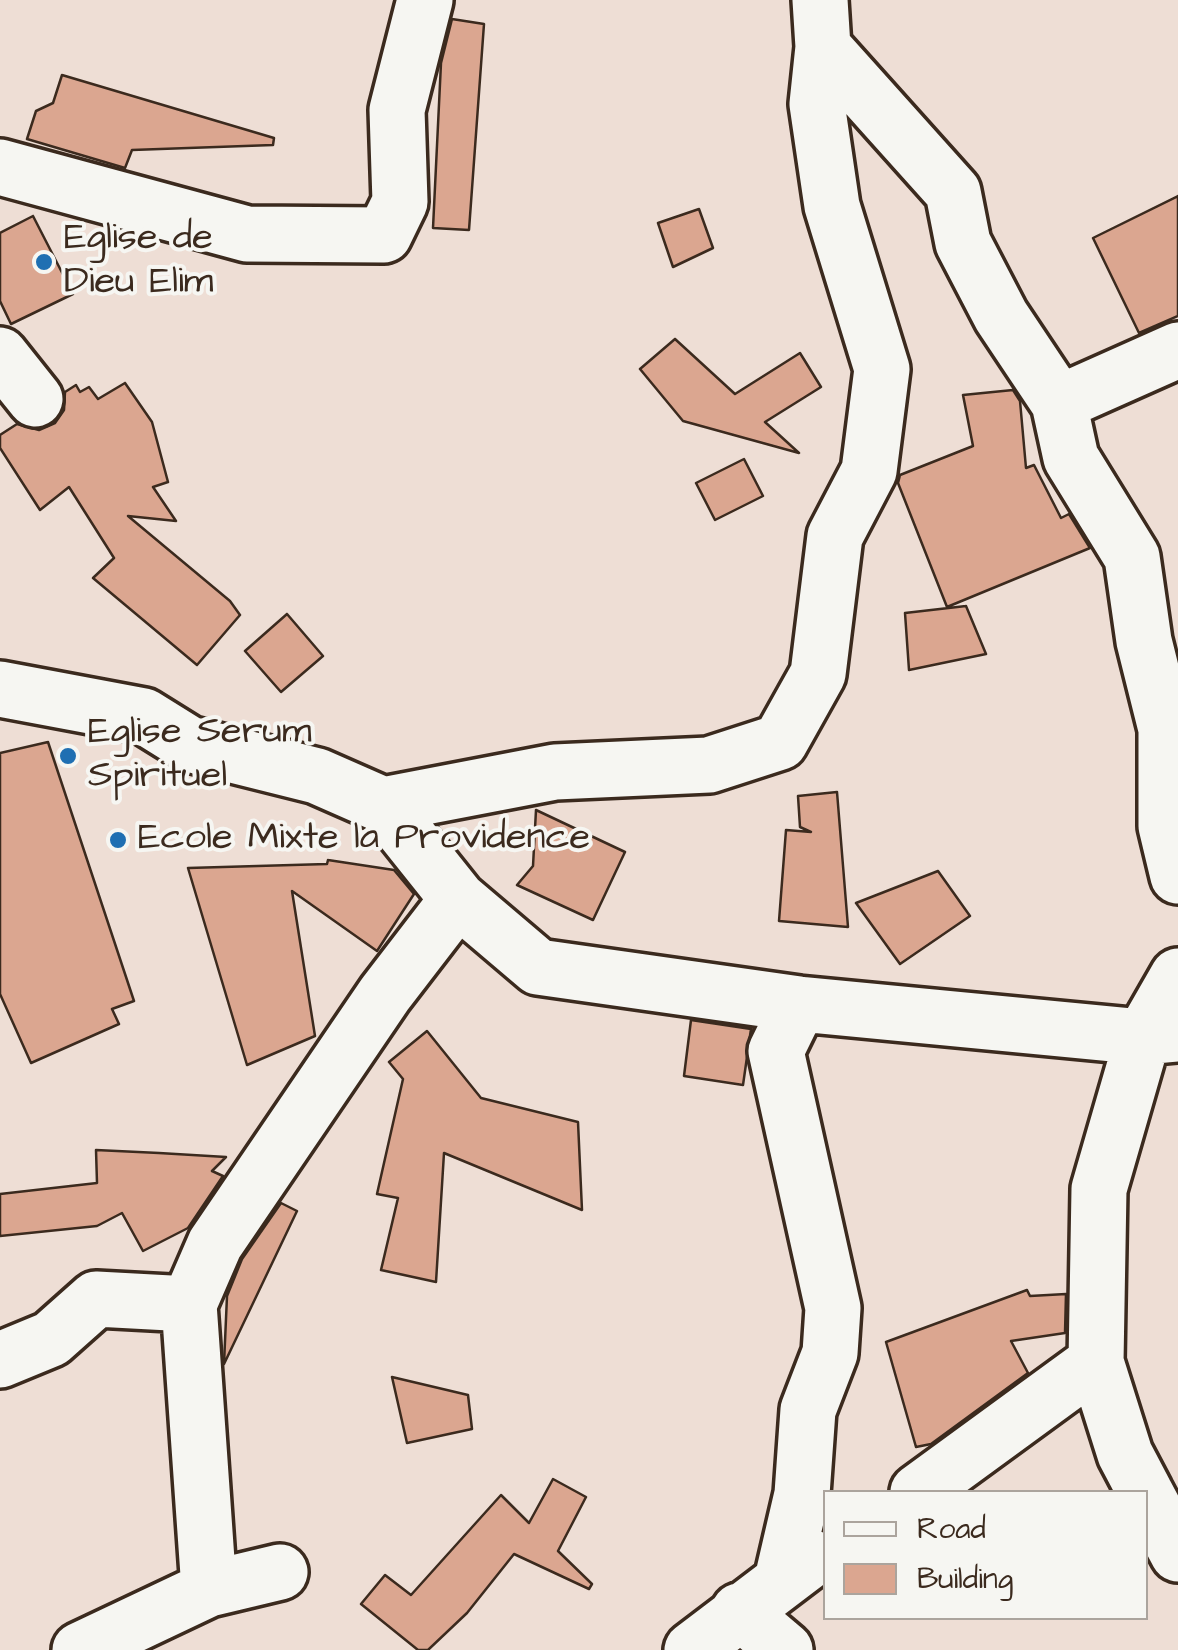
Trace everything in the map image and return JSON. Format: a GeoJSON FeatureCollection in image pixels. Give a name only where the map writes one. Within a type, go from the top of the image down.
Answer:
{"type":"FeatureCollection","features":[{"type":"Feature","properties":{"kind":"street"},"geometry":{"type":"LineString","coordinates":[[0,167],[247,234],[384,235],[400,202],[397,110],[425,0]]}},
{"type":"Feature","properties":{"kind":"street"},"geometry":{"type":"LineString","coordinates":[[822,23],[954,192],[962,242],[1001,316],[1059,403],[1071,458],[1132,556],[1144,640],[1166,730],[1166,826],[1178,876]]}},
{"type":"Feature","properties":{"kind":"street"},"geometry":{"type":"LineString","coordinates":[[384,806],[556,772],[709,766],[780,742],[818,674],[835,536],[868,471],[882,369],[832,206],[817,104],[822,23]]}},
{"type":"Feature","properties":{"kind":"street"},"geometry":{"type":"LineString","coordinates":[[1059,403],[1178,350]]}},
{"type":"Feature","properties":{"kind":"street"},"geometry":{"type":"LineString","coordinates":[[0,355],[35,399]]}},
{"type":"Feature","properties":{"kind":"street"},"geometry":{"type":"LineString","coordinates":[[0,689],[144,716],[189,744],[317,776],[384,806],[458,899],[538,968],[799,1004],[1160,1035]]}},
{"type":"Feature","properties":{"kind":"street"},"geometry":{"type":"LineString","coordinates":[[209,1589],[189,1304],[214,1244],[385,994],[458,899]]}},
{"type":"Feature","properties":{"kind":"street"},"geometry":{"type":"LineString","coordinates":[[1143,1490],[1124,1454],[1096,1362],[1099,1189],[1160,1035],[1178,976]]}},
{"type":"Feature","properties":{"kind":"street"},"geometry":{"type":"LineString","coordinates":[[785,1650],[761,1595],[802,1494],[808,1410],[830,1354],[832,1308],[776,1051],[799,1004]]}},
{"type":"Feature","properties":{"kind":"street"},"geometry":{"type":"LineString","coordinates":[[0,1360],[52,1340],[96,1300],[189,1304]]}},
{"type":"Feature","properties":{"kind":"street"},"geometry":{"type":"LineString","coordinates":[[921,1490],[1096,1362]]}},
{"type":"Feature","properties":{"kind":"street"},"geometry":{"type":"LineString","coordinates":[[1148,1499],[1178,1554]]}},
{"type":"Feature","properties":{"kind":"street"},"geometry":{"type":"LineString","coordinates":[[692,1650],[823,1551]]}},
{"type":"Feature","properties":{"kind":"street"},"geometry":{"type":"LineString","coordinates":[[80,1650],[209,1589],[280,1572]]}},
{"type":"Feature","properties":{"kind":"building"},"geometry":{"type":"Polygon","coordinates":[[[452,19],[484,24],[469,230],[433,228],[441,63],[452,19]]]}},
{"type":"Feature","properties":{"kind":"building"},"geometry":{"type":"Polygon","coordinates":[[[62,75],[274,138],[273,145],[132,150],[125,168],[27,139],[36,111],[53,103],[62,75]]]}},
{"type":"Feature","properties":{"kind":"building"},"geometry":{"type":"Polygon","coordinates":[[[1178,196],[1178,316],[1139,333],[1093,238],[1178,196]]]}},
{"type":"Feature","properties":{"kind":"building"},"geometry":{"type":"Polygon","coordinates":[[[699,209],[713,248],[673,267],[658,223],[699,209]]]}},
{"type":"Feature","properties":{"kind":"building"},"geometry":{"type":"Polygon","coordinates":[[[33,216],[73,294],[11,324],[0,301],[0,233],[33,216]]]}},
{"type":"Feature","properties":{"kind":"building"},"geometry":{"type":"Polygon","coordinates":[[[675,339],[735,394],[800,353],[821,387],[765,422],[799,453],[683,421],[640,369],[675,339]]]}},
{"type":"Feature","properties":{"kind":"building"},"geometry":{"type":"Polygon","coordinates":[[[125,383],[152,422],[168,482],[153,487],[176,521],[128,516],[230,601],[240,615],[197,665],[93,578],[114,558],[69,487],[40,510],[0,448],[0,435],[17,424],[39,430],[55,423],[64,410],[65,392],[76,385],[80,392],[89,387],[98,399],[125,383]]]}},
{"type":"Feature","properties":{"kind":"building"},"geometry":{"type":"Polygon","coordinates":[[[1013,390],[1020,401],[1026,468],[1034,465],[1061,518],[1069,514],[1090,548],[947,607],[898,483],[900,475],[973,446],[963,395],[1013,390]]]}},
{"type":"Feature","properties":{"kind":"building"},"geometry":{"type":"Polygon","coordinates":[[[744,459],[763,496],[715,520],[696,483],[744,459]]]}},
{"type":"Feature","properties":{"kind":"building"},"geometry":{"type":"Polygon","coordinates":[[[966,606],[986,654],[909,670],[905,613],[966,606]]]}},
{"type":"Feature","properties":{"kind":"building"},"geometry":{"type":"Polygon","coordinates":[[[287,614],[323,656],[281,692],[245,651],[287,614]]]}},
{"type":"Feature","properties":{"kind":"building"},"geometry":{"type":"Polygon","coordinates":[[[48,742],[134,1001],[112,1009],[119,1024],[31,1063],[0,994],[0,753],[48,742]]]}},
{"type":"Feature","properties":{"kind":"building"},"geometry":{"type":"Polygon","coordinates":[[[837,792],[848,927],[779,921],[786,830],[811,832],[800,827],[798,796],[837,792]]]}},
{"type":"Feature","properties":{"kind":"building"},"geometry":{"type":"Polygon","coordinates":[[[536,810],[625,852],[593,920],[517,885],[533,866],[536,810]]]}},
{"type":"Feature","properties":{"kind":"building"},"geometry":{"type":"Polygon","coordinates":[[[328,860],[394,870],[414,894],[377,951],[292,891],[315,1036],[247,1065],[188,868],[327,864],[328,860]]]}},
{"type":"Feature","properties":{"kind":"building"},"geometry":{"type":"Polygon","coordinates":[[[938,871],[970,916],[900,964],[856,903],[938,871]]]}},
{"type":"Feature","properties":{"kind":"building"},"geometry":{"type":"Polygon","coordinates":[[[691,1020],[751,1029],[743,1085],[684,1076],[691,1020]]]}},
{"type":"Feature","properties":{"kind":"building"},"geometry":{"type":"Polygon","coordinates":[[[427,1031],[481,1098],[578,1122],[582,1210],[444,1153],[436,1282],[381,1270],[398,1198],[377,1194],[403,1079],[389,1062],[427,1031]]]}},
{"type":"Feature","properties":{"kind":"building"},"geometry":{"type":"Polygon","coordinates":[[[96,1150],[226,1157],[212,1171],[223,1176],[188,1228],[143,1251],[122,1213],[97,1226],[0,1236],[0,1194],[97,1183],[96,1150]]]}},
{"type":"Feature","properties":{"kind":"building"},"geometry":{"type":"Polygon","coordinates":[[[281,1203],[297,1211],[224,1364],[227,1296],[242,1259],[281,1203]]]}},
{"type":"Feature","properties":{"kind":"building"},"geometry":{"type":"Polygon","coordinates":[[[1027,1290],[1030,1296],[1066,1294],[1065,1333],[1011,1341],[1028,1373],[931,1444],[916,1447],[886,1342],[1027,1290]]]}},
{"type":"Feature","properties":{"kind":"building"},"geometry":{"type":"Polygon","coordinates":[[[392,1377],[468,1395],[472,1429],[407,1443],[392,1377]]]}},
{"type":"Feature","properties":{"kind":"building"},"geometry":{"type":"Polygon","coordinates":[[[553,1479],[586,1497],[558,1551],[592,1584],[589,1589],[514,1554],[467,1613],[428,1650],[418,1650],[361,1604],[385,1575],[411,1595],[501,1495],[529,1523],[553,1479]]]}},
{"type":"Feature","properties":{"kind":"place","name":"Eglise de Dieu Elim"},"geometry":{"type":"Point","coordinates":[44,262]}},
{"type":"Feature","properties":{"kind":"place","name":"Eglise Serum Spirituel"},"geometry":{"type":"Point","coordinates":[68,756]}},
{"type":"Feature","properties":{"kind":"place","name":"Ecole Mixte la Providence"},"geometry":{"type":"Point","coordinates":[118,840]}}]}
